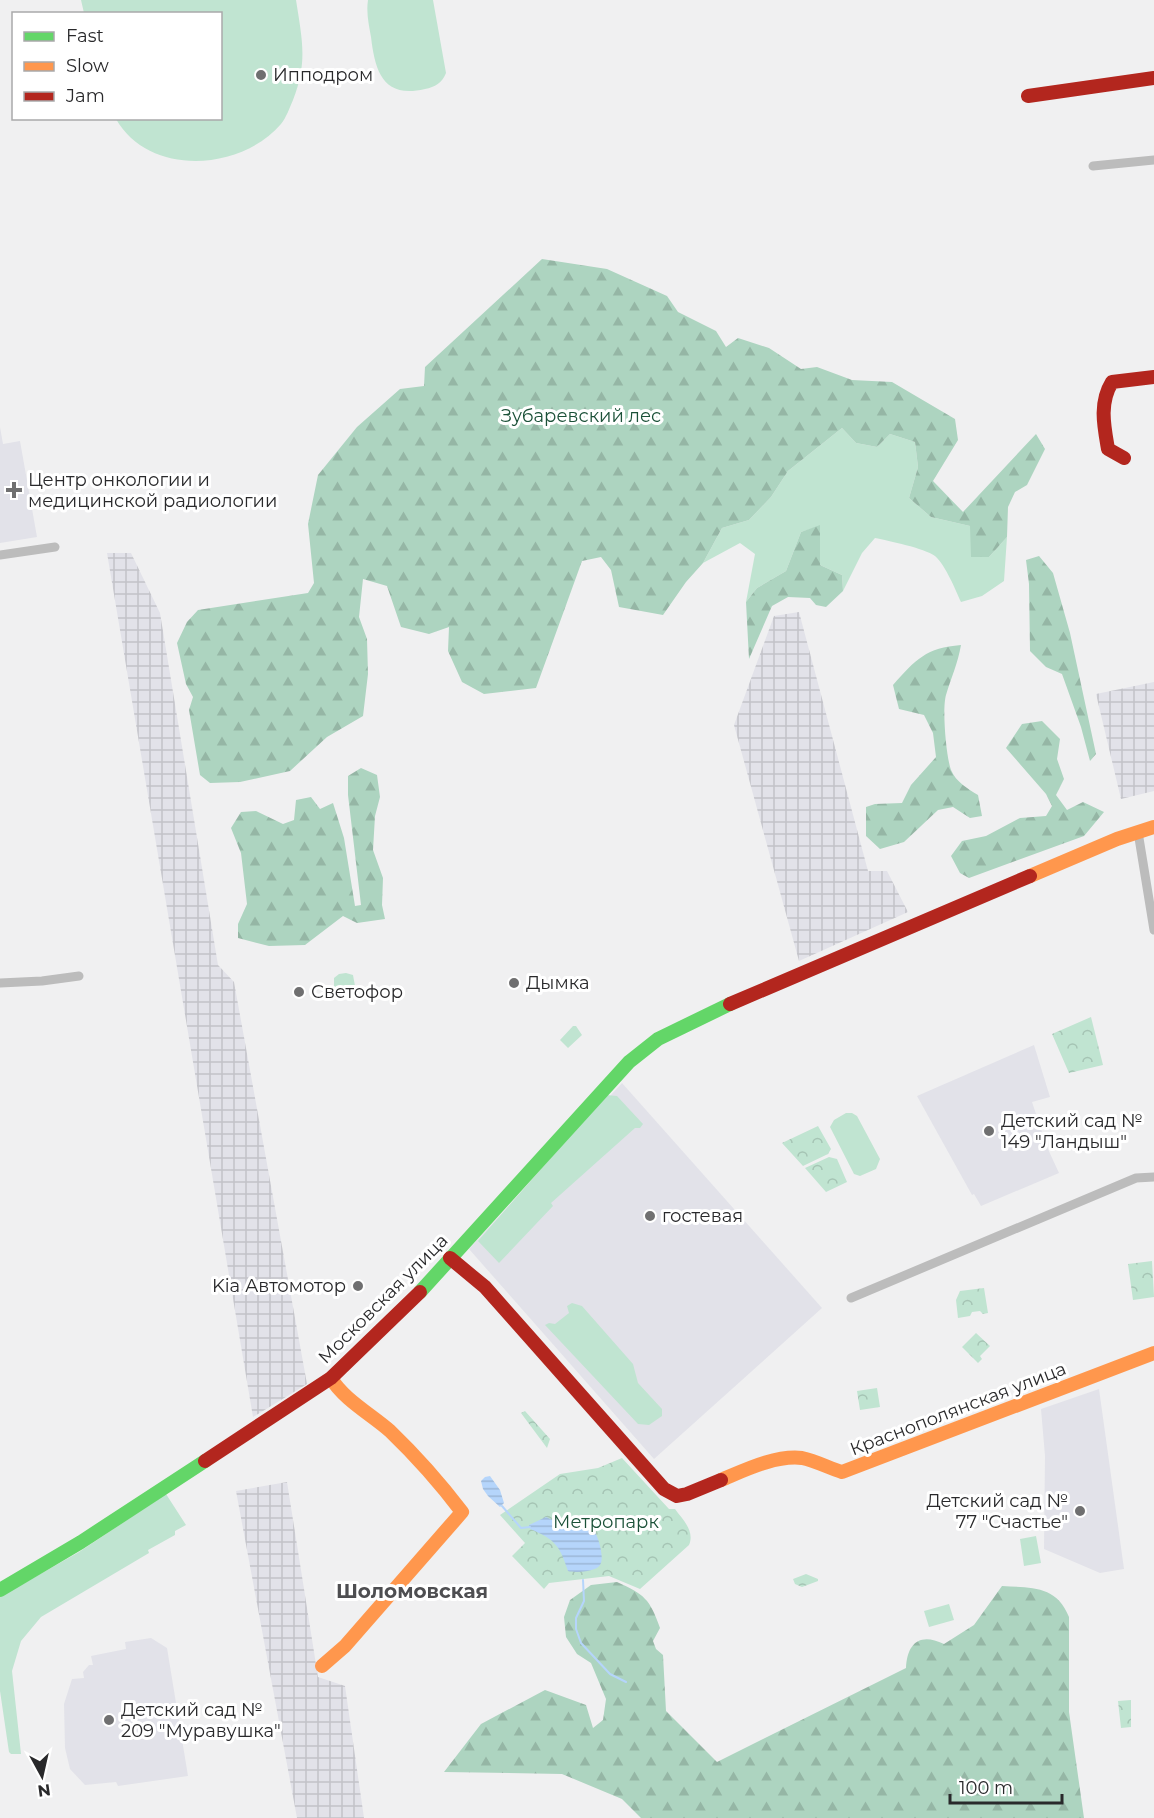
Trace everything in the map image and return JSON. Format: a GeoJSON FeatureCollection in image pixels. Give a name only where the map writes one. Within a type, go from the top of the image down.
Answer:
{"type":"FeatureCollection","features":[{"type":"Feature","properties":{"kind":"street"},"geometry":{"type":"LineString","coordinates":[[1028,96],[1154,78]]}},
{"type":"Feature","properties":{"kind":"street"},"geometry":{"type":"LineString","coordinates":[[1093,166],[1154,160]]}},
{"type":"Feature","properties":{"kind":"street"},"geometry":{"type":"LineString","coordinates":[[1124,458],[1108,449],[1102,409],[1105,391],[1112,382],[1154,377]]}},
{"type":"Feature","properties":{"kind":"street"},"geometry":{"type":"LineString","coordinates":[[0,555],[55,547]]}},
{"type":"Feature","properties":{"kind":"street"},"geometry":{"type":"LineString","coordinates":[[1148,829],[1154,930]]}},
{"type":"Feature","properties":{"kind":"street","name":"Московская улица"},"geometry":{"type":"LineString","coordinates":[[0,1590],[81,1542],[331,1378],[362,1350],[450,1258],[629,1062],[658,1039],[705,1015],[1117,839],[1148,829]]}},
{"type":"Feature","properties":{"kind":"street"},"geometry":{"type":"LineString","coordinates":[[0,983],[79,976]]}},
{"type":"Feature","properties":{"kind":"street"},"geometry":{"type":"LineString","coordinates":[[851,1298],[1136,1178],[1154,1177]]}},
{"type":"Feature","properties":{"kind":"street","name":"Краснополянская улица"},"geometry":{"type":"LineString","coordinates":[[450,1258],[485,1287],[664,1489],[677,1496],[773,1461],[790,1458],[811,1460],[842,1472],[1154,1353]]}},
{"type":"Feature","properties":{"kind":"street"},"geometry":{"type":"LineString","coordinates":[[322,1666],[345,1646],[462,1512],[437,1479],[396,1435],[337,1388],[331,1378]]}},
{"type":"Feature","properties":{"kind":"shaded area","name":"Центр онкологии и медицинской радиологии"},"geometry":{"type":"Polygon","coordinates":[[[0,427],[3,444],[20,441],[37,537],[0,543],[0,427]]]}},
{"type":"Feature","properties":{"kind":"shaded area"},"geometry":{"type":"Polygon","coordinates":[[[107,553],[131,553],[160,613],[218,965],[234,982],[307,1384],[253,1417],[107,553]]]}},
{"type":"Feature","properties":{"kind":"shaded area"},"geometry":{"type":"Polygon","coordinates":[[[799,612],[868,871],[887,871],[908,912],[799,961],[734,725],[774,616],[799,612]]]}},
{"type":"Feature","properties":{"kind":"shaded area"},"geometry":{"type":"Polygon","coordinates":[[[1154,682],[1154,791],[1121,799],[1096,694],[1154,682]]]}},
{"type":"Feature","properties":{"kind":"shaded area","name":"Детский сад № 149 \"Ландыш\""},"geometry":{"type":"Polygon","coordinates":[[[1034,1045],[1050,1097],[1032,1102],[1047,1147],[1059,1173],[981,1206],[974,1194],[972,1195],[917,1096],[1034,1045]]]}},
{"type":"Feature","properties":{"kind":"shaded area"},"geometry":{"type":"Polygon","coordinates":[[[622,1083],[822,1308],[654,1459],[469,1249],[622,1083]]]}},
{"type":"Feature","properties":{"kind":"shaded area","name":"Детский сад № 77 \"Счастье\""},"geometry":{"type":"Polygon","coordinates":[[[1099,1389],[1124,1569],[1100,1573],[1044,1549],[1045,1456],[1041,1409],[1099,1389]]]}},
{"type":"Feature","properties":{"kind":"shaded area"},"geometry":{"type":"Polygon","coordinates":[[[287,1482],[318,1677],[345,1686],[364,1818],[297,1818],[236,1491],[287,1482]]]}},
{"type":"Feature","properties":{"kind":"shaded area"},"geometry":{"type":"Polygon","coordinates":[[[151,1638],[167,1648],[188,1776],[118,1786],[116,1782],[85,1785],[70,1769],[65,1748],[64,1704],[72,1679],[84,1678],[83,1672],[89,1665],[93,1665],[91,1656],[126,1649],[125,1642],[151,1638]]]}},
{"type":"Feature","properties":{"kind":"green space","name":"Ипподром"},"geometry":{"type":"Polygon","coordinates":[[[81,0],[296,0],[302,39],[301,74],[285,119],[264,140],[243,151],[220,158],[196,161],[172,158],[150,151],[131,138],[117,120],[222,120],[222,12],[84,12],[81,0]]]}},
{"type":"Feature","properties":{"kind":"green space"},"geometry":{"type":"Polygon","coordinates":[[[368,0],[433,0],[446,73],[440,82],[429,88],[411,91],[399,90],[384,80],[375,61],[368,0]]]}},
{"type":"Feature","properties":{"kind":"green space","name":"Зубаревский лес"},"geometry":{"type":"Polygon","coordinates":[[[542,259],[607,269],[667,296],[678,312],[716,331],[726,347],[738,338],[769,348],[801,369],[817,367],[852,380],[892,382],[955,419],[958,440],[933,481],[963,512],[1036,434],[1045,449],[1027,485],[1015,492],[1008,507],[1007,537],[989,557],[971,557],[970,526],[931,517],[909,498],[918,467],[915,442],[890,434],[877,447],[856,443],[842,428],[788,471],[771,497],[749,520],[722,528],[703,563],[686,582],[663,615],[619,607],[611,570],[601,557],[582,561],[536,688],[484,694],[462,682],[448,651],[449,627],[429,634],[401,627],[387,586],[363,579],[359,617],[367,639],[368,674],[363,716],[327,737],[290,771],[240,782],[210,783],[200,775],[189,710],[193,697],[186,684],[177,643],[187,622],[198,610],[308,593],[314,583],[308,524],[318,475],[357,427],[400,389],[424,386],[425,367],[542,259]]]}},
{"type":"Feature","properties":{"kind":"green space"},"geometry":{"type":"Polygon","coordinates":[[[842,428],[856,443],[877,447],[890,434],[915,442],[918,467],[909,498],[931,517],[970,526],[989,557],[1007,537],[1004,581],[982,596],[961,602],[935,556],[915,548],[875,538],[862,553],[843,591],[842,575],[820,565],[820,526],[801,532],[786,571],[757,588],[746,602],[755,554],[740,543],[703,563],[722,528],[749,520],[771,497],[788,471],[842,428]]]}},
{"type":"Feature","properties":{"kind":"green space"},"geometry":{"type":"Polygon","coordinates":[[[820,525],[820,565],[842,575],[843,591],[826,607],[816,605],[810,598],[788,597],[772,606],[749,659],[746,602],[757,588],[786,571],[801,532],[820,525]]]}},
{"type":"Feature","properties":{"kind":"green space"},"geometry":{"type":"Polygon","coordinates":[[[1039,556],[1053,573],[1070,633],[1096,754],[1090,761],[1081,727],[1062,674],[1046,667],[1030,651],[1029,584],[1026,560],[1039,556]]]}},
{"type":"Feature","properties":{"kind":"green space"},"geometry":{"type":"Polygon","coordinates":[[[961,645],[946,695],[946,744],[953,774],[966,788],[978,795],[982,816],[970,818],[953,807],[938,810],[904,842],[880,849],[866,836],[866,807],[875,804],[902,803],[911,785],[936,757],[933,733],[924,715],[899,709],[893,685],[923,656],[939,649],[961,645]]]}},
{"type":"Feature","properties":{"kind":"green space"},"geometry":{"type":"Polygon","coordinates":[[[1042,721],[1060,739],[1057,759],[1064,779],[1056,795],[1067,810],[1083,802],[1104,812],[1084,836],[969,878],[960,873],[951,856],[962,841],[986,836],[1020,818],[1046,816],[1052,806],[1046,794],[1006,748],[1022,724],[1042,721]]]}},
{"type":"Feature","properties":{"kind":"green space"},"geometry":{"type":"Polygon","coordinates":[[[361,768],[377,775],[380,797],[375,816],[373,850],[383,878],[382,905],[385,919],[357,923],[343,916],[305,945],[269,946],[238,938],[238,924],[247,904],[241,853],[231,828],[241,812],[256,811],[283,824],[294,820],[296,800],[311,797],[320,809],[333,803],[344,838],[355,906],[361,905],[348,795],[348,776],[361,768]]]}},
{"type":"Feature","properties":{"kind":"green space"},"geometry":{"type":"Polygon","coordinates":[[[346,973],[353,975],[355,986],[334,989],[334,978],[346,973]]]}},
{"type":"Feature","properties":{"kind":"green space"},"geometry":{"type":"Polygon","coordinates":[[[1091,1017],[1103,1065],[1069,1073],[1052,1034],[1091,1017]]]}},
{"type":"Feature","properties":{"kind":"green space"},"geometry":{"type":"Polygon","coordinates":[[[573,1026],[576,1026],[582,1035],[568,1048],[560,1040],[573,1026]]]}},
{"type":"Feature","properties":{"kind":"green space"},"geometry":{"type":"Polygon","coordinates":[[[606,1095],[617,1096],[643,1124],[640,1128],[635,1128],[551,1203],[553,1206],[499,1263],[478,1241],[606,1095]]]}},
{"type":"Feature","properties":{"kind":"green space"},"geometry":{"type":"Polygon","coordinates":[[[846,1113],[857,1116],[880,1159],[876,1169],[860,1176],[854,1174],[830,1127],[834,1120],[846,1113]]]}},
{"type":"Feature","properties":{"kind":"green space"},"geometry":{"type":"Polygon","coordinates":[[[818,1126],[831,1149],[828,1154],[803,1166],[782,1143],[818,1126]]]}},
{"type":"Feature","properties":{"kind":"green space"},"geometry":{"type":"Polygon","coordinates":[[[829,1157],[837,1159],[847,1182],[826,1192],[805,1168],[829,1157]]]}},
{"type":"Feature","properties":{"kind":"green space"},"geometry":{"type":"Polygon","coordinates":[[[1152,1261],[1154,1297],[1133,1300],[1128,1264],[1152,1261]]]}},
{"type":"Feature","properties":{"kind":"green space"},"geometry":{"type":"Polygon","coordinates":[[[984,1288],[988,1313],[972,1312],[970,1316],[958,1318],[956,1300],[960,1291],[984,1288]]]}},
{"type":"Feature","properties":{"kind":"green space"},"geometry":{"type":"Polygon","coordinates":[[[572,1303],[582,1306],[633,1364],[638,1383],[662,1409],[662,1416],[649,1425],[638,1424],[545,1325],[555,1324],[569,1313],[567,1306],[572,1303]]]}},
{"type":"Feature","properties":{"kind":"green space"},"geometry":{"type":"Polygon","coordinates":[[[976,1333],[990,1346],[980,1356],[982,1359],[978,1363],[962,1347],[976,1333]]]}},
{"type":"Feature","properties":{"kind":"green space"},"geometry":{"type":"Polygon","coordinates":[[[877,1388],[880,1407],[860,1410],[857,1391],[877,1388]]]}},
{"type":"Feature","properties":{"kind":"green space"},"geometry":{"type":"Polygon","coordinates":[[[525,1411],[550,1439],[547,1448],[521,1413],[525,1411]]]}},
{"type":"Feature","properties":{"kind":"green space","name":"Метропарк"},"geometry":{"type":"Polygon","coordinates":[[[622,1458],[669,1509],[675,1509],[689,1530],[689,1545],[640,1589],[609,1576],[549,1583],[544,1589],[512,1556],[525,1543],[500,1515],[560,1474],[598,1468],[622,1458]]]}},
{"type":"Feature","properties":{"kind":"green space"},"geometry":{"type":"Polygon","coordinates":[[[166,1494],[186,1525],[175,1531],[175,1535],[148,1550],[149,1553],[41,1617],[21,1641],[12,1671],[21,1754],[11,1754],[0,1691],[0,1597],[79,1552],[166,1494]]]}},
{"type":"Feature","properties":{"kind":"green space"},"geometry":{"type":"Polygon","coordinates":[[[1036,1536],[1041,1563],[1024,1566],[1020,1539],[1036,1536]]]}},
{"type":"Feature","properties":{"kind":"green space"},"geometry":{"type":"Polygon","coordinates":[[[806,1574],[818,1581],[802,1587],[795,1584],[793,1579],[806,1574]]]}},
{"type":"Feature","properties":{"kind":"green space"},"geometry":{"type":"Polygon","coordinates":[[[617,1582],[634,1590],[645,1599],[660,1628],[653,1641],[656,1649],[663,1655],[666,1711],[717,1762],[906,1668],[909,1652],[916,1642],[928,1639],[944,1644],[974,1625],[1002,1586],[1033,1588],[1050,1594],[1064,1607],[1069,1617],[1069,1712],[1084,1818],[641,1818],[622,1799],[562,1774],[444,1772],[481,1724],[545,1690],[586,1705],[593,1728],[603,1720],[606,1699],[591,1663],[577,1654],[566,1637],[564,1617],[570,1600],[591,1585],[617,1582]]]}},
{"type":"Feature","properties":{"kind":"green space"},"geometry":{"type":"Polygon","coordinates":[[[949,1604],[954,1620],[929,1627],[924,1611],[949,1604]]]}},
{"type":"Feature","properties":{"kind":"green space"},"geometry":{"type":"Polygon","coordinates":[[[1131,1700],[1131,1727],[1121,1728],[1118,1701],[1131,1700]]]}},
{"type":"Feature","properties":{"kind":"water"},"geometry":{"type":"Polygon","coordinates":[[[490,1476],[500,1490],[504,1503],[500,1507],[483,1489],[481,1481],[490,1476]]]}},
{"type":"Feature","properties":{"kind":"water"},"geometry":{"type":"Polygon","coordinates":[[[546,1517],[572,1529],[593,1529],[602,1557],[600,1565],[590,1571],[568,1571],[555,1544],[530,1529],[529,1525],[546,1517]]]}},
{"type":"Feature","properties":{"kind":"waterway"},"geometry":{"type":"LineString","coordinates":[[502,1506],[521,1528],[530,1527]]}},
{"type":"Feature","properties":{"kind":"waterway"},"geometry":{"type":"LineString","coordinates":[[583,1580],[584,1601],[576,1618],[576,1629],[581,1643],[610,1674],[626,1682]]}},
{"type":"Feature","properties":{"kind":"traffic: fast"},"geometry":{"type":"LineString","coordinates":[[420,1292],[629,1062],[658,1039],[730,1004]]}},
{"type":"Feature","properties":{"kind":"traffic: fast"},"geometry":{"type":"LineString","coordinates":[[0,1590],[81,1542],[205,1461]]}},
{"type":"Feature","properties":{"kind":"traffic: slow"},"geometry":{"type":"LineString","coordinates":[[1030,876],[1117,839],[1154,827]]}},
{"type":"Feature","properties":{"kind":"traffic: slow"},"geometry":{"type":"LineString","coordinates":[[721,1480],[760,1464],[792,1458],[807,1459],[842,1472],[1154,1353]]}},
{"type":"Feature","properties":{"kind":"traffic: slow"},"geometry":{"type":"LineString","coordinates":[[322,1666],[345,1646],[462,1512],[409,1450],[390,1431],[350,1400],[331,1378]]}},
{"type":"Feature","properties":{"kind":"traffic: jam"},"geometry":{"type":"LineString","coordinates":[[1028,96],[1154,78]]}},
{"type":"Feature","properties":{"kind":"traffic: jam"},"geometry":{"type":"LineString","coordinates":[[1124,458],[1108,449],[1105,432],[1105,398],[1112,382],[1154,377]]}},
{"type":"Feature","properties":{"kind":"traffic: jam"},"geometry":{"type":"LineString","coordinates":[[730,1004],[1030,876]]}},
{"type":"Feature","properties":{"kind":"traffic: jam"},"geometry":{"type":"LineString","coordinates":[[450,1258],[485,1287],[664,1489],[677,1496],[721,1480]]}},
{"type":"Feature","properties":{"kind":"traffic: jam"},"geometry":{"type":"LineString","coordinates":[[205,1461],[331,1378],[420,1292]]}},
{"type":"Feature","properties":{"kind":"place","name":"Ипподром"},"geometry":{"type":"Point","coordinates":[261,75]}},
{"type":"Feature","properties":{"kind":"place","name":"Центр онкологии и медицинской радиологии"},"geometry":{"type":"Point","coordinates":[14,490]}},
{"type":"Feature","properties":{"kind":"place","name":"Дымка"},"geometry":{"type":"Point","coordinates":[514,983]}},
{"type":"Feature","properties":{"kind":"place","name":"Светофор"},"geometry":{"type":"Point","coordinates":[299,992]}},
{"type":"Feature","properties":{"kind":"place","name":"Детский сад № 149 \"Ландыш\""},"geometry":{"type":"Point","coordinates":[989,1131]}},
{"type":"Feature","properties":{"kind":"place","name":"гостевая"},"geometry":{"type":"Point","coordinates":[650,1216]}},
{"type":"Feature","properties":{"kind":"place","name":"Kia Автомотор"},"geometry":{"type":"Point","coordinates":[358,1286]}},
{"type":"Feature","properties":{"kind":"place","name":"Детский сад № 77 \"Счастье\""},"geometry":{"type":"Point","coordinates":[1080,1511]}},
{"type":"Feature","properties":{"kind":"place","name":"Детский сад № 209 \"Муравушка\""},"geometry":{"type":"Point","coordinates":[109,1720]}},
{"type":"Feature","properties":{"kind":"district","name":"Шоломовская"},"geometry":{"type":"Point","coordinates":[412,1591]}}]}
